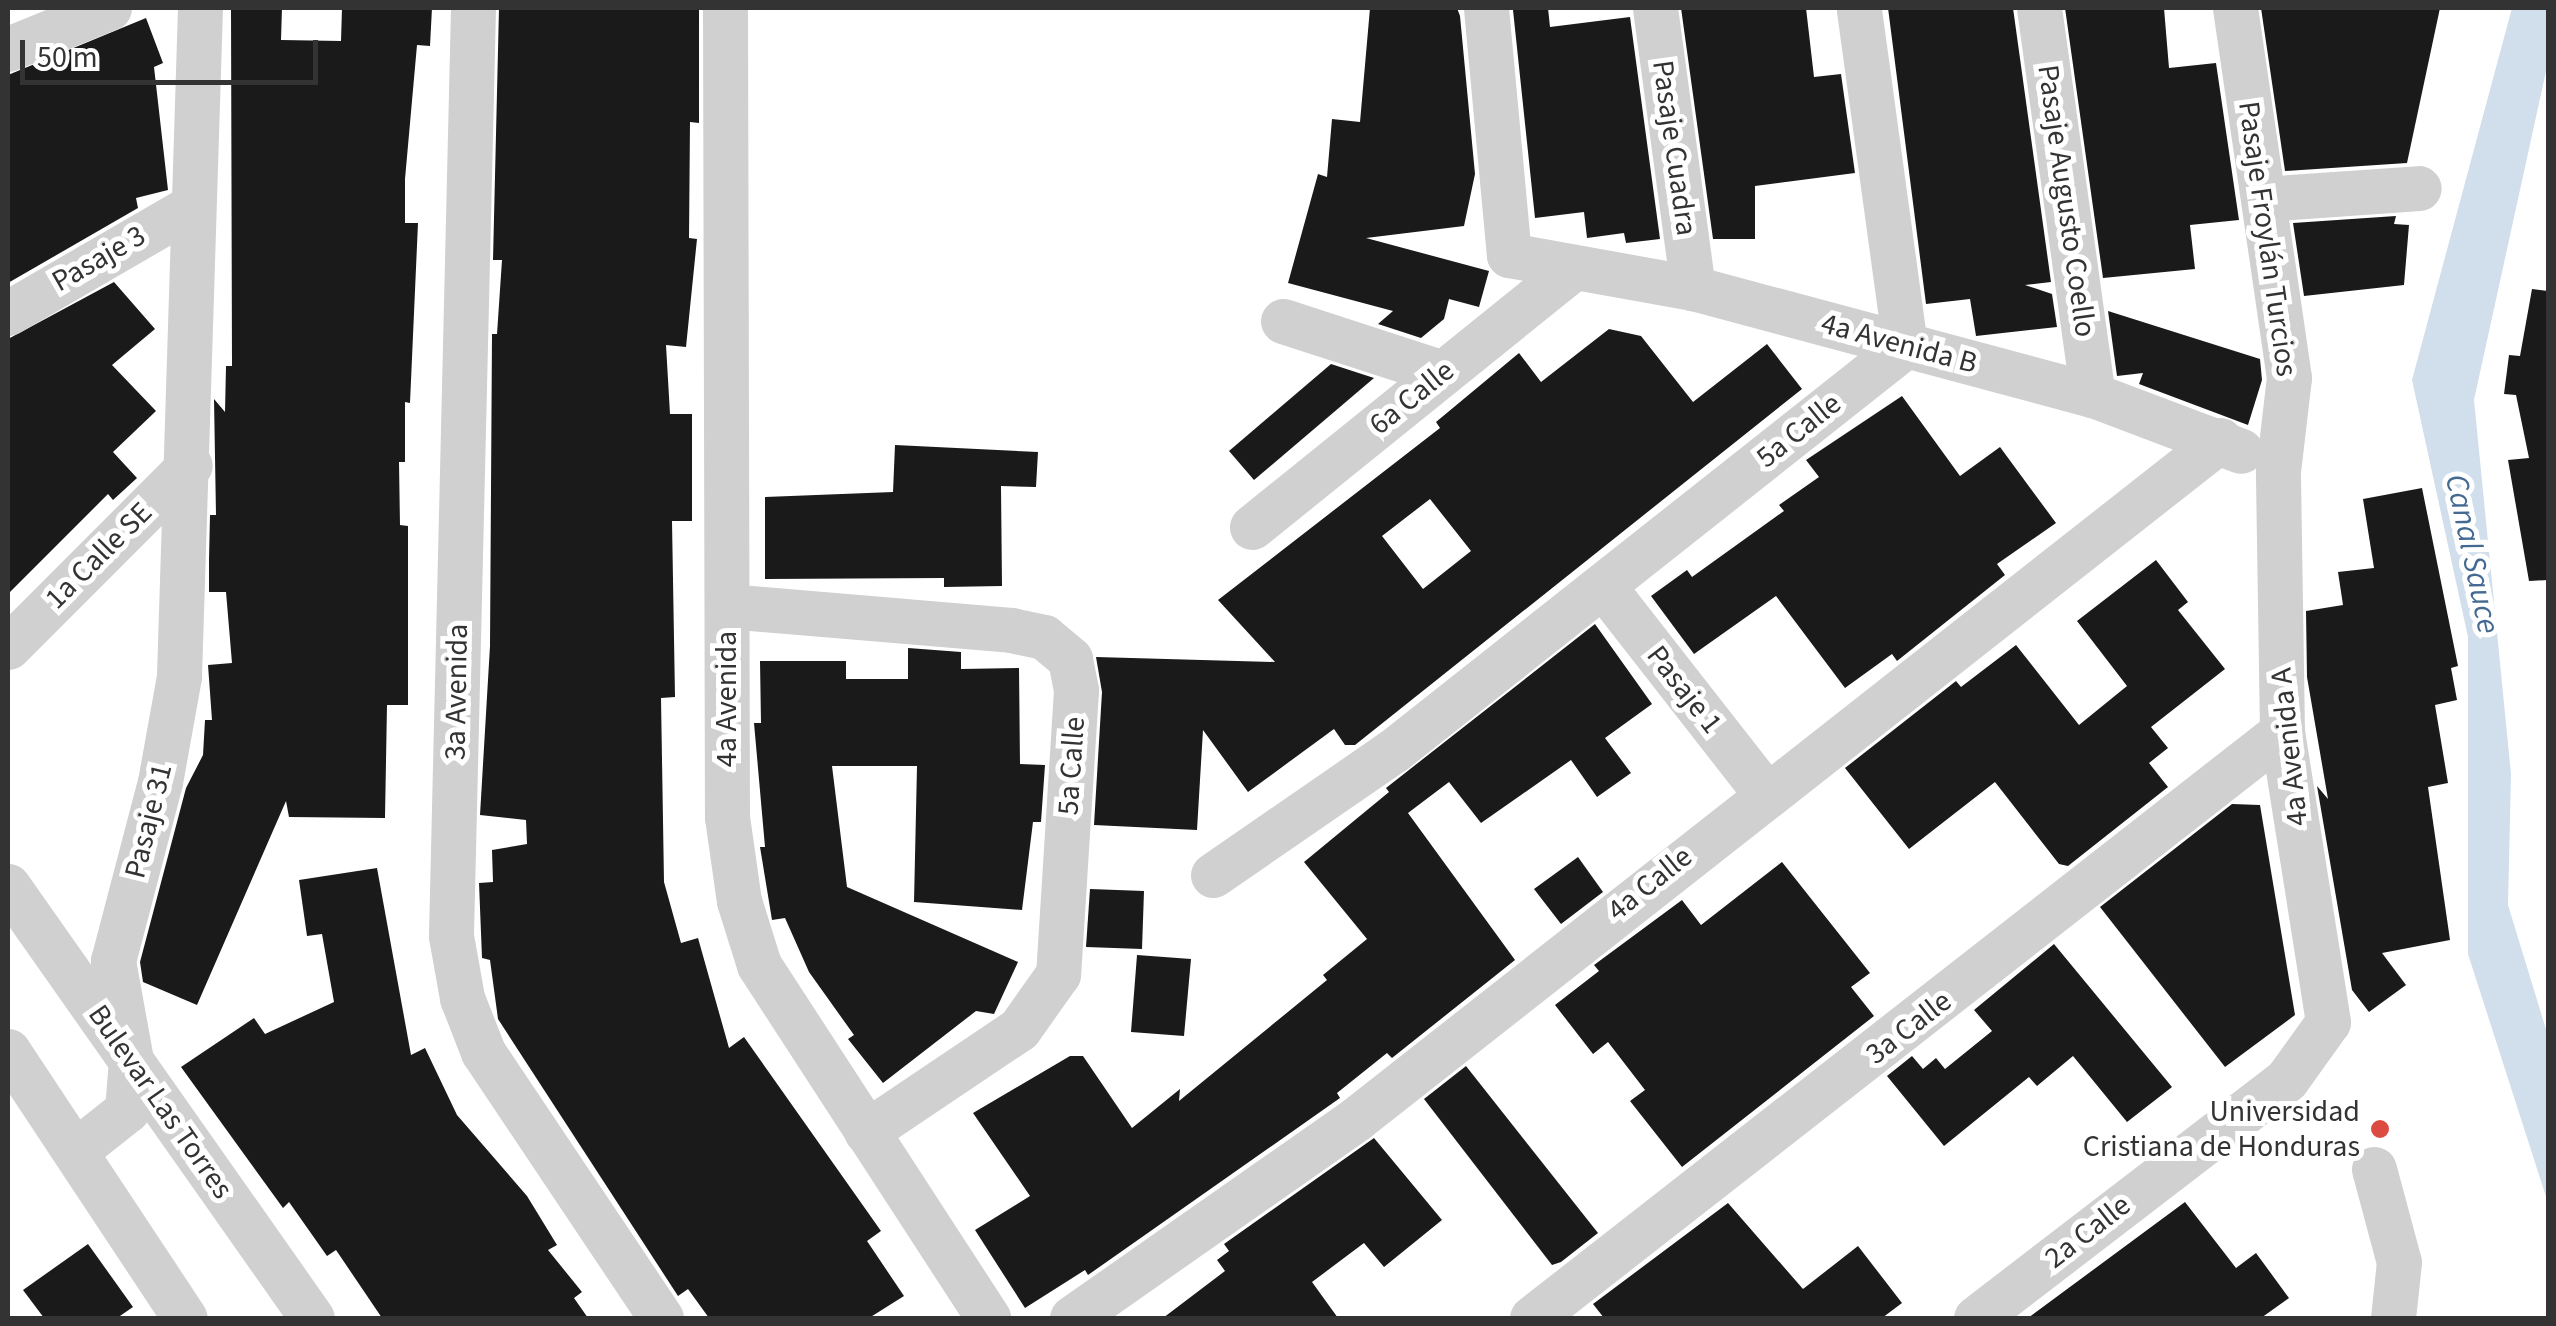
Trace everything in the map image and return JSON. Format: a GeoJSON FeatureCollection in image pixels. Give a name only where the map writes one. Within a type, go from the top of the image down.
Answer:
{"type":"FeatureCollection","features":[{"type":"Feature","properties":{"kind":"street"},"geometry":{"type":"LineString","coordinates":[[8,50],[109,8]]}},
{"type":"Feature","properties":{"kind":"street"},"geometry":{"type":"LineString","coordinates":[[190,465],[191,207],[200,8]]}},
{"type":"Feature","properties":{"kind":"street","name":"3a Avenida"},"geometry":{"type":"LineString","coordinates":[[473,8],[451,936],[462,998],[483,1052],[661,1318]]}},
{"type":"Feature","properties":{"kind":"street","name":"4a Avenida"},"geometry":{"type":"LineString","coordinates":[[725,8],[727,818],[738,901],[759,965],[866,1132],[966,1311]]}},
{"type":"Feature","properties":{"kind":"street","name":"4a Avenida B"},"geometry":{"type":"LineString","coordinates":[[1486,8],[1509,255],[1693,288],[2093,395],[2220,440],[2278,471]]}},
{"type":"Feature","properties":{"kind":"street","name":"Pasaje Cuadra"},"geometry":{"type":"LineString","coordinates":[[1655,8],[1693,288]]}},
{"type":"Feature","properties":{"kind":"street"},"geometry":{"type":"LineString","coordinates":[[1859,8],[1905,346]]}},
{"type":"Feature","properties":{"kind":"street","name":"Pasaje Augusto Coello"},"geometry":{"type":"LineString","coordinates":[[2039,8],[2093,395]]}},
{"type":"Feature","properties":{"kind":"street","name":"Pasaje Froylán Turcios"},"geometry":{"type":"LineString","coordinates":[[2235,8],[2289,378],[2278,471]]}},
{"type":"Feature","properties":{"kind":"street"},"geometry":{"type":"LineString","coordinates":[[2263,199],[2419,188]]}},
{"type":"Feature","properties":{"kind":"street","name":"Pasaje 3"},"geometry":{"type":"LineString","coordinates":[[8,313],[191,207]]}},
{"type":"Feature","properties":{"kind":"street","name":"6a Calle"},"geometry":{"type":"LineString","coordinates":[[1252,527],[1572,269]]}},
{"type":"Feature","properties":{"kind":"street"},"geometry":{"type":"LineString","coordinates":[[1283,321],[1442,374]]}},
{"type":"Feature","properties":{"kind":"street","name":"5a Calle"},"geometry":{"type":"LineString","coordinates":[[1213,875],[1394,751],[1905,346]]}},
{"type":"Feature","properties":{"kind":"street","name":"4a Calle"},"geometry":{"type":"LineString","coordinates":[[1072,1318],[1356,1119],[1764,792],[2220,440]]}},
{"type":"Feature","properties":{"kind":"street","name":"1a Calle SE"},"geometry":{"type":"LineString","coordinates":[[8,647],[190,465]]}},
{"type":"Feature","properties":{"kind":"street","name":"Pasaje 31"},"geometry":{"type":"LineString","coordinates":[[78,1149],[127,1110],[131,1060],[113,961],[160,782],[179,676],[190,465]]}},
{"type":"Feature","properties":{"kind":"street","name":"4a Avenida A"},"geometry":{"type":"LineString","coordinates":[[2278,471],[2282,732],[2328,1022]]}},
{"type":"Feature","properties":{"kind":"street","name":"Pasaje 1"},"geometry":{"type":"LineString","coordinates":[[1604,587],[1764,792]]}},
{"type":"Feature","properties":{"kind":"street","name":"5a Calle"},"geometry":{"type":"LineString","coordinates":[[727,606],[1010,630],[1044,637],[1070,659],[1076,690],[1058,974],[1019,1029],[866,1132]]}},
{"type":"Feature","properties":{"kind":"street","name":"3a Calle"},"geometry":{"type":"LineString","coordinates":[[1532,1318],[2282,732]]}},
{"type":"Feature","properties":{"kind":"street","name":"Bulevar Las Torres"},"geometry":{"type":"LineString","coordinates":[[8,886],[312,1318]]}},
{"type":"Feature","properties":{"kind":"street","name":"2a Calle"},"geometry":{"type":"LineString","coordinates":[[1976,1318],[2287,1079],[2328,1022]]}},
{"type":"Feature","properties":{"kind":"street"},"geometry":{"type":"LineString","coordinates":[[10,1061],[78,1149],[176,1316]]}},
{"type":"Feature","properties":{"kind":"street"},"geometry":{"type":"LineString","coordinates":[[2374,1169],[2399,1262],[2393,1318]]}},
{"type":"Feature","properties":{"kind":"water","name":"Canal Sauce"},"geometry":{"type":"Polygon","coordinates":[[[2512,8],[2548,8],[2548,62],[2474,400],[2511,774],[2508,905],[2548,1036],[2548,1203],[2468,954],[2468,637],[2412,380],[2512,8]]]}},
{"type":"Feature","properties":{"kind":"building"},"geometry":{"type":"Polygon","coordinates":[[[231,8],[282,8],[281,40],[341,41],[342,8],[432,8],[430,46],[417,45],[405,179],[405,223],[418,223],[410,403],[405,402],[405,462],[399,462],[400,525],[408,526],[408,705],[387,705],[385,818],[289,817],[286,801],[197,1005],[143,982],[140,962],[186,788],[203,755],[205,720],[212,720],[208,665],[232,663],[226,592],[209,592],[210,515],[216,515],[214,399],[225,412],[226,366],[232,366],[231,8]]]}},
{"type":"Feature","properties":{"kind":"building"},"geometry":{"type":"Polygon","coordinates":[[[499,8],[699,8],[699,123],[690,122],[689,238],[697,239],[686,347],[666,345],[670,414],[692,414],[692,521],[672,521],[675,697],[661,698],[664,882],[681,943],[698,938],[729,1048],[744,1037],[881,1231],[867,1241],[904,1296],[869,1318],[709,1318],[688,1289],[678,1296],[498,1019],[490,960],[482,958],[479,883],[493,882],[492,850],[527,844],[526,820],[480,815],[490,646],[492,334],[497,334],[502,260],[493,260],[499,8]]]}},
{"type":"Feature","properties":{"kind":"building"},"geometry":{"type":"Polygon","coordinates":[[[1370,8],[1457,8],[1460,16],[1475,174],[1464,226],[1366,238],[1489,271],[1479,307],[1449,299],[1444,319],[1421,338],[1378,324],[1393,311],[1288,283],[1318,174],[1327,177],[1332,119],[1360,122],[1370,8]]]}},
{"type":"Feature","properties":{"kind":"building"},"geometry":{"type":"Polygon","coordinates":[[[1548,8],[1550,27],[1630,17],[1660,239],[1626,243],[1624,233],[1587,238],[1584,212],[1535,218],[1513,10],[1548,8]]]}},
{"type":"Feature","properties":{"kind":"building"},"geometry":{"type":"Polygon","coordinates":[[[1681,8],[1806,8],[1814,77],[1841,74],[1855,173],[1755,186],[1755,239],[1713,239],[1681,8]]]}},
{"type":"Feature","properties":{"kind":"building"},"geometry":{"type":"Polygon","coordinates":[[[1888,8],[2013,8],[2051,282],[2025,285],[2052,294],[2057,327],[1976,336],[1970,299],[1926,304],[1888,8]]]}},
{"type":"Feature","properties":{"kind":"building"},"geometry":{"type":"Polygon","coordinates":[[[2065,8],[2164,8],[2169,68],[2216,63],[2239,220],[2190,225],[2195,269],[2103,278],[2065,8]]]}},
{"type":"Feature","properties":{"kind":"building"},"geometry":{"type":"Polygon","coordinates":[[[2261,8],[2440,8],[2407,163],[2285,171],[2261,8]]]}},
{"type":"Feature","properties":{"kind":"building"},"geometry":{"type":"Polygon","coordinates":[[[146,18],[163,63],[154,67],[168,190],[136,198],[138,208],[8,283],[8,75],[146,18]]]}},
{"type":"Feature","properties":{"kind":"building"},"geometry":{"type":"Polygon","coordinates":[[[2396,216],[2394,224],[2409,225],[2404,285],[2304,296],[2293,223],[2396,216]]]}},
{"type":"Feature","properties":{"kind":"building"},"geometry":{"type":"Polygon","coordinates":[[[114,282],[155,329],[112,365],[156,411],[113,452],[137,478],[113,500],[108,494],[8,594],[8,339],[114,282]]]}},
{"type":"Feature","properties":{"kind":"building"},"geometry":{"type":"Polygon","coordinates":[[[2532,289],[2548,291],[2548,580],[2529,581],[2508,460],[2529,458],[2516,395],[2504,394],[2509,355],[2520,356],[2532,289]]]}},
{"type":"Feature","properties":{"kind":"building"},"geometry":{"type":"Polygon","coordinates":[[[2108,311],[2260,359],[2262,380],[2248,425],[2139,384],[2143,373],[2117,376],[2108,311]]]}},
{"type":"Feature","properties":{"kind":"building"},"geometry":{"type":"Polygon","coordinates":[[[1609,329],[1641,336],[1693,402],[1767,344],[1802,389],[1355,745],[1345,745],[1334,729],[1248,792],[1203,730],[1197,830],[1094,825],[1102,692],[1096,657],[1275,662],[1218,600],[1440,428],[1436,422],[1519,353],[1541,382],[1609,329]],[[1430,499],[1382,536],[1423,589],[1471,551],[1430,499]]]}},
{"type":"Feature","properties":{"kind":"building"},"geometry":{"type":"Polygon","coordinates":[[[1331,364],[1374,378],[1254,480],[1229,451],[1331,364]]]}},
{"type":"Feature","properties":{"kind":"building"},"geometry":{"type":"Polygon","coordinates":[[[1902,396],[1960,476],[2000,447],[2056,523],[1997,564],[2005,575],[1897,661],[1892,654],[1845,688],[1776,596],[1694,654],[1651,596],[1687,570],[1692,577],[1784,511],[1779,505],[1819,477],[1806,460],[1902,396]]]}},
{"type":"Feature","properties":{"kind":"building"},"geometry":{"type":"Polygon","coordinates":[[[895,445],[1038,452],[1036,487],[1001,486],[1002,586],[944,587],[944,578],[765,579],[765,497],[893,492],[895,445]]]}},
{"type":"Feature","properties":{"kind":"building"},"geometry":{"type":"Polygon","coordinates":[[[2422,488],[2458,666],[2451,668],[2457,700],[2435,705],[2448,783],[2428,787],[2450,940],[2382,953],[2406,985],[2369,1012],[2352,990],[2317,786],[2328,799],[2307,677],[2306,611],[2343,605],[2338,572],[2374,568],[2363,499],[2422,488]]]}},
{"type":"Feature","properties":{"kind":"building"},"geometry":{"type":"Polygon","coordinates":[[[2156,560],[2188,602],[2178,610],[2225,669],[2151,727],[2168,748],[2149,763],[2168,787],[2068,866],[2059,864],[1995,782],[1909,849],[1845,768],[1956,681],[1961,687],[2016,645],[2079,725],[2127,686],[2077,621],[2156,560]]]}},
{"type":"Feature","properties":{"kind":"building"},"geometry":{"type":"Polygon","coordinates":[[[1595,624],[1652,704],[1605,738],[1631,773],[1597,797],[1571,760],[1481,823],[1449,782],[1408,813],[1515,960],[1392,1058],[1387,1053],[1337,1093],[1340,1098],[1088,1275],[1085,1270],[1025,1308],[975,1230],[1030,1196],[973,1113],[1070,1056],[1083,1056],[1132,1128],[1180,1089],[1179,1101],[1327,980],[1323,975],[1367,939],[1304,862],[1389,792],[1386,788],[1595,624]]]}},
{"type":"Feature","properties":{"kind":"building"},"geometry":{"type":"Polygon","coordinates":[[[908,648],[961,652],[961,669],[1019,668],[1020,764],[1045,765],[1041,822],[1033,822],[1022,910],[914,902],[917,766],[832,766],[847,887],[1018,962],[994,1014],[976,1011],[883,1083],[848,1039],[854,1035],[809,972],[785,918],[772,920],[760,847],[765,847],[754,723],[761,723],[760,661],[846,661],[846,679],[908,679],[908,648]]]}},
{"type":"Feature","properties":{"kind":"building"},"geometry":{"type":"Polygon","coordinates":[[[2232,804],[2260,805],[2295,1015],[2225,1067],[2100,907],[2232,804]]]}},
{"type":"Feature","properties":{"kind":"building"},"geometry":{"type":"Polygon","coordinates":[[[1578,857],[1603,892],[1561,924],[1534,889],[1578,857]]]}},
{"type":"Feature","properties":{"kind":"building"},"geometry":{"type":"Polygon","coordinates":[[[1782,862],[1870,973],[1851,987],[1874,1016],[1682,1167],[1630,1101],[1645,1090],[1608,1042],[1593,1054],[1555,1005],[1599,971],[1594,965],[1682,900],[1701,925],[1782,862]]]}},
{"type":"Feature","properties":{"kind":"building"},"geometry":{"type":"Polygon","coordinates":[[[377,868],[411,1055],[425,1048],[457,1115],[527,1196],[557,1245],[548,1250],[582,1292],[574,1298],[588,1318],[382,1318],[336,1250],[327,1256],[289,1202],[283,1208],[181,1067],[254,1018],[265,1034],[334,1002],[322,934],[307,936],[299,880],[377,868]]]}},
{"type":"Feature","properties":{"kind":"building"},"geometry":{"type":"Polygon","coordinates":[[[1090,889],[1144,891],[1142,949],[1086,947],[1090,889]]]}},
{"type":"Feature","properties":{"kind":"building"},"geometry":{"type":"Polygon","coordinates":[[[2054,944],[2172,1087],[2127,1122],[2073,1056],[2037,1086],[2029,1077],[1944,1146],[1887,1076],[1912,1056],[1923,1069],[1936,1058],[1945,1069],[1992,1031],[1974,1010],[2054,944]]]}},
{"type":"Feature","properties":{"kind":"building"},"geometry":{"type":"Polygon","coordinates":[[[1137,955],[1191,959],[1184,1036],[1131,1032],[1137,955]]]}},
{"type":"Feature","properties":{"kind":"building"},"geometry":{"type":"Polygon","coordinates":[[[1466,1066],[1598,1233],[1561,1262],[1552,1265],[1424,1099],[1466,1066]]]}},
{"type":"Feature","properties":{"kind":"building"},"geometry":{"type":"Polygon","coordinates":[[[1374,1138],[1442,1220],[1384,1267],[1364,1243],[1312,1282],[1338,1318],[1163,1318],[1225,1271],[1217,1260],[1229,1251],[1224,1244],[1374,1138]]]}},
{"type":"Feature","properties":{"kind":"building"},"geometry":{"type":"Polygon","coordinates":[[[2185,1202],[2236,1268],[2256,1253],[2289,1298],[2261,1318],[2028,1318],[2185,1202]]]}},
{"type":"Feature","properties":{"kind":"building"},"geometry":{"type":"Polygon","coordinates":[[[1728,1203],[1803,1289],[1858,1246],[1902,1303],[1882,1318],[1604,1318],[1593,1304],[1728,1203]]]}},
{"type":"Feature","properties":{"kind":"building"},"geometry":{"type":"Polygon","coordinates":[[[88,1244],[133,1307],[117,1318],[44,1318],[23,1290],[88,1244]]]}},
{"type":"Feature","properties":{"kind":"place","name":"Universidad Cristiana de Honduras"},"geometry":{"type":"Point","coordinates":[2380,1129]}}]}
